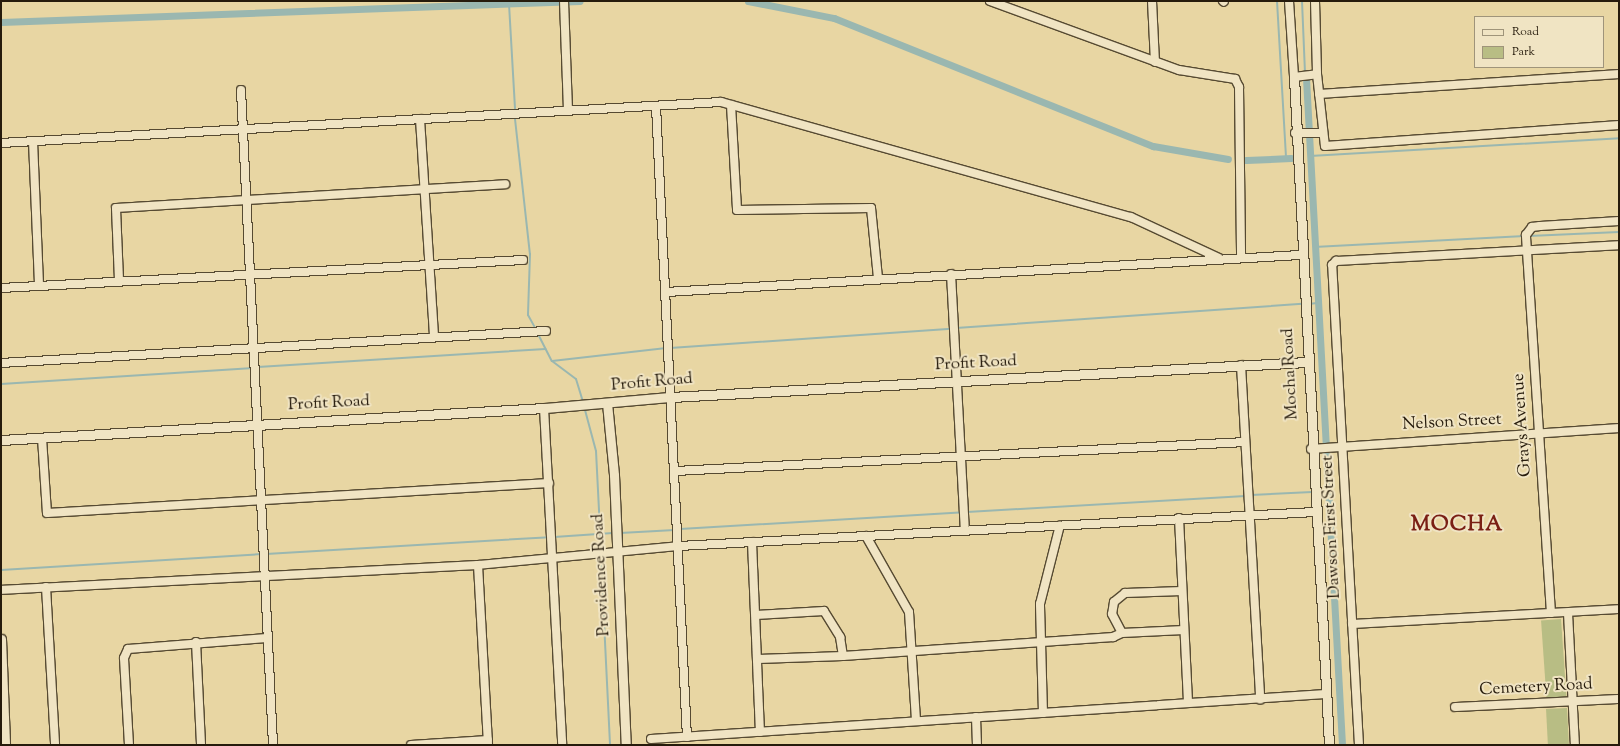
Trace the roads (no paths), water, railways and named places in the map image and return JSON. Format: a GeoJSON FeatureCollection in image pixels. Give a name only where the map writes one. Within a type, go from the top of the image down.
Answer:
{"type":"FeatureCollection","features":[{"type":"Feature","properties":{"kind":"street"},"geometry":{"type":"LineString","coordinates":[[564,1],[568,111]]}},
{"type":"Feature","properties":{"kind":"street"},"geometry":{"type":"LineString","coordinates":[[990,1],[1179,70],[1232,77],[1237,83],[1241,257]]}},
{"type":"Feature","properties":{"kind":"street"},"geometry":{"type":"LineString","coordinates":[[1152,1],[1155,62]]}},
{"type":"Feature","properties":{"kind":"street","name":"Mocha Road"},"geometry":{"type":"LineString","coordinates":[[1289,1],[1298,133],[1300,255],[1306,362],[1314,448],[1314,512],[1329,745]]}},
{"type":"Feature","properties":{"kind":"street"},"geometry":{"type":"LineString","coordinates":[[1315,1],[1317,74],[1321,133],[1325,146],[1619,125]]}},
{"type":"Feature","properties":{"kind":"street"},"geometry":{"type":"LineString","coordinates":[[1294,77],[1317,74]]}},
{"type":"Feature","properties":{"kind":"street"},"geometry":{"type":"LineString","coordinates":[[1319,94],[1619,74]]}},
{"type":"Feature","properties":{"kind":"street"},"geometry":{"type":"LineString","coordinates":[[241,90],[249,275],[254,349],[263,576],[273,745]]}},
{"type":"Feature","properties":{"kind":"street"},"geometry":{"type":"LineString","coordinates":[[1,143],[721,102],[1131,217],[1219,258]]}},
{"type":"Feature","properties":{"kind":"street"},"geometry":{"type":"LineString","coordinates":[[731,105],[737,210],[871,208],[878,278]]}},
{"type":"Feature","properties":{"kind":"street"},"geometry":{"type":"LineString","coordinates":[[656,106],[679,546],[687,737]]}},
{"type":"Feature","properties":{"kind":"street"},"geometry":{"type":"LineString","coordinates":[[420,119],[434,337]]}},
{"type":"Feature","properties":{"kind":"street"},"geometry":{"type":"LineString","coordinates":[[1298,133],[1321,133]]}},
{"type":"Feature","properties":{"kind":"street"},"geometry":{"type":"LineString","coordinates":[[33,141],[39,285]]}},
{"type":"Feature","properties":{"kind":"street"},"geometry":{"type":"LineString","coordinates":[[119,280],[116,208],[505,184]]}},
{"type":"Feature","properties":{"kind":"street","name":"Grays Avenue"},"geometry":{"type":"LineString","coordinates":[[1551,613],[1526,235],[1532,227],[1619,222]]}},
{"type":"Feature","properties":{"kind":"street","name":"Dawson First Street"},"geometry":{"type":"LineString","coordinates":[[1359,745],[1352,624],[1338,445],[1334,308],[1331,267],[1336,261],[1619,245]]}},
{"type":"Feature","properties":{"kind":"street"},"geometry":{"type":"LineString","coordinates":[[666,292],[1219,258],[1300,255]]}},
{"type":"Feature","properties":{"kind":"street"},"geometry":{"type":"LineString","coordinates":[[1,288],[119,280],[249,275],[523,260]]}},
{"type":"Feature","properties":{"kind":"street"},"geometry":{"type":"LineString","coordinates":[[951,274],[965,530]]}},
{"type":"Feature","properties":{"kind":"street"},"geometry":{"type":"LineString","coordinates":[[1,363],[546,331]]}},
{"type":"Feature","properties":{"kind":"street","name":"Profit Road"},"geometry":{"type":"LineString","coordinates":[[1,440],[544,408],[671,397],[1306,362]]}},
{"type":"Feature","properties":{"kind":"street"},"geometry":{"type":"LineString","coordinates":[[1241,365],[1260,699]]}},
{"type":"Feature","properties":{"kind":"street","name":"Providence Road"},"geometry":{"type":"LineString","coordinates":[[607,403],[617,554],[626,745]]}},
{"type":"Feature","properties":{"kind":"street"},"geometry":{"type":"LineString","coordinates":[[544,408],[562,745]]}},
{"type":"Feature","properties":{"kind":"street","name":"Nelson Street"},"geometry":{"type":"LineString","coordinates":[[1314,448],[1338,445],[1619,428]]}},
{"type":"Feature","properties":{"kind":"street"},"geometry":{"type":"LineString","coordinates":[[42,438],[47,513],[549,483]]}},
{"type":"Feature","properties":{"kind":"street"},"geometry":{"type":"LineString","coordinates":[[675,471],[1245,442]]}},
{"type":"Feature","properties":{"kind":"street"},"geometry":{"type":"LineString","coordinates":[[1,590],[478,565],[617,554],[679,546],[1179,518],[1314,512]]}},
{"type":"Feature","properties":{"kind":"street"},"geometry":{"type":"LineString","coordinates":[[1179,518],[1188,702]]}},
{"type":"Feature","properties":{"kind":"street"},"geometry":{"type":"LineString","coordinates":[[1043,713],[1039,642],[1040,604],[1060,525]]}},
{"type":"Feature","properties":{"kind":"street"},"geometry":{"type":"LineString","coordinates":[[866,536],[909,612],[916,721]]}},
{"type":"Feature","properties":{"kind":"street"},"geometry":{"type":"LineString","coordinates":[[752,542],[760,732]]}},
{"type":"Feature","properties":{"kind":"street"},"geometry":{"type":"LineString","coordinates":[[411,745],[488,742],[478,565]]}},
{"type":"Feature","properties":{"kind":"street"},"geometry":{"type":"LineString","coordinates":[[46,587],[55,745]]}},
{"type":"Feature","properties":{"kind":"street"},"geometry":{"type":"LineString","coordinates":[[1122,633],[1112,614],[1119,596],[1182,591]]}},
{"type":"Feature","properties":{"kind":"street"},"geometry":{"type":"LineString","coordinates":[[1352,624],[1619,609]]}},
{"type":"Feature","properties":{"kind":"street"},"geometry":{"type":"LineString","coordinates":[[756,615],[824,611],[840,637],[843,656]]}},
{"type":"Feature","properties":{"kind":"street"},"geometry":{"type":"LineString","coordinates":[[1568,613],[1575,745]]}},
{"type":"Feature","properties":{"kind":"street"},"geometry":{"type":"LineString","coordinates":[[758,659],[843,656],[1039,642],[1122,633],[1184,630]]}},
{"type":"Feature","properties":{"kind":"street"},"geometry":{"type":"LineString","coordinates":[[129,745],[126,652],[137,646],[267,638]]}},
{"type":"Feature","properties":{"kind":"street"},"geometry":{"type":"LineString","coordinates":[[1,639],[5,745]]}},
{"type":"Feature","properties":{"kind":"street"},"geometry":{"type":"LineString","coordinates":[[196,642],[201,745]]}},
{"type":"Feature","properties":{"kind":"street"},"geometry":{"type":"LineString","coordinates":[[650,739],[1326,694]]}},
{"type":"Feature","properties":{"kind":"street","name":"Cemetery Road"},"geometry":{"type":"LineString","coordinates":[[1455,707],[1619,699]]}},
{"type":"Feature","properties":{"kind":"street"},"geometry":{"type":"LineString","coordinates":[[976,717],[976,745]]}},
{"type":"Feature","properties":{"kind":"waterway"},"geometry":{"type":"LineString","coordinates":[[1,22],[580,1]]}},
{"type":"Feature","properties":{"kind":"waterway"},"geometry":{"type":"LineString","coordinates":[[748,1],[834,18],[1153,146],[1228,159]]}},
{"type":"Feature","properties":{"kind":"waterway"},"geometry":{"type":"LineString","coordinates":[[1277,1],[1286,158]]}},
{"type":"Feature","properties":{"kind":"waterway"},"geometry":{"type":"LineString","coordinates":[[1302,1],[1305,74]]}},
{"type":"Feature","properties":{"kind":"waterway"},"geometry":{"type":"LineString","coordinates":[[509,4],[515,109]]}},
{"type":"Feature","properties":{"kind":"waterway"},"geometry":{"type":"LineString","coordinates":[[1306,78],[1342,745]]}},
{"type":"Feature","properties":{"kind":"waterway"},"geometry":{"type":"LineString","coordinates":[[515,119],[530,254],[528,315],[534,326]]}},
{"type":"Feature","properties":{"kind":"waterway"},"geometry":{"type":"LineString","coordinates":[[1310,156],[1619,138]]}},
{"type":"Feature","properties":{"kind":"waterway"},"geometry":{"type":"LineString","coordinates":[[1246,160],[1291,158]]}},
{"type":"Feature","properties":{"kind":"waterway"},"geometry":{"type":"LineString","coordinates":[[1529,236],[1619,232]]}},
{"type":"Feature","properties":{"kind":"waterway"},"geometry":{"type":"LineString","coordinates":[[1314,247],[1525,236]]}},
{"type":"Feature","properties":{"kind":"waterway"},"geometry":{"type":"LineString","coordinates":[[1309,304],[1317,303]]}},
{"type":"Feature","properties":{"kind":"waterway"},"geometry":{"type":"LineString","coordinates":[[956,328],[1302,304]]}},
{"type":"Feature","properties":{"kind":"waterway"},"geometry":{"type":"LineString","coordinates":[[670,348],[951,329]]}},
{"type":"Feature","properties":{"kind":"waterway"},"geometry":{"type":"LineString","coordinates":[[539,336],[552,361],[576,379],[582,399]]}},
{"type":"Feature","properties":{"kind":"waterway"},"geometry":{"type":"LineString","coordinates":[[552,361],[666,348]]}},
{"type":"Feature","properties":{"kind":"waterway"},"geometry":{"type":"LineString","coordinates":[[258,367],[545,349]]}},
{"type":"Feature","properties":{"kind":"waterway"},"geometry":{"type":"LineString","coordinates":[[1,384],[253,368]]}},
{"type":"Feature","properties":{"kind":"waterway"},"geometry":{"type":"LineString","coordinates":[[585,410],[596,451],[601,550]]}},
{"type":"Feature","properties":{"kind":"waterway"},"geometry":{"type":"LineString","coordinates":[[1318,491],[1327,491]]}},
{"type":"Feature","properties":{"kind":"waterway"},"geometry":{"type":"LineString","coordinates":[[1251,495],[1312,492]]}},
{"type":"Feature","properties":{"kind":"waterway"},"geometry":{"type":"LineString","coordinates":[[967,512],[1246,496]]}},
{"type":"Feature","properties":{"kind":"waterway"},"geometry":{"type":"LineString","coordinates":[[680,529],[963,512]]}},
{"type":"Feature","properties":{"kind":"waterway"},"geometry":{"type":"LineString","coordinates":[[620,533],[675,530]]}},
{"type":"Feature","properties":{"kind":"waterway"},"geometry":{"type":"LineString","coordinates":[[554,537],[613,533]]}},
{"type":"Feature","properties":{"kind":"waterway"},"geometry":{"type":"LineString","coordinates":[[266,554],[549,537]]}},
{"type":"Feature","properties":{"kind":"waterway"},"geometry":{"type":"LineString","coordinates":[[1,570],[262,554]]}},
{"type":"Feature","properties":{"kind":"waterway"},"geometry":{"type":"LineString","coordinates":[[601,560],[610,745]]}},
{"type":"Feature","properties":{"kind":"district","name":"MOCHA"},"geometry":{"type":"Point","coordinates":[1457,525]}}]}
